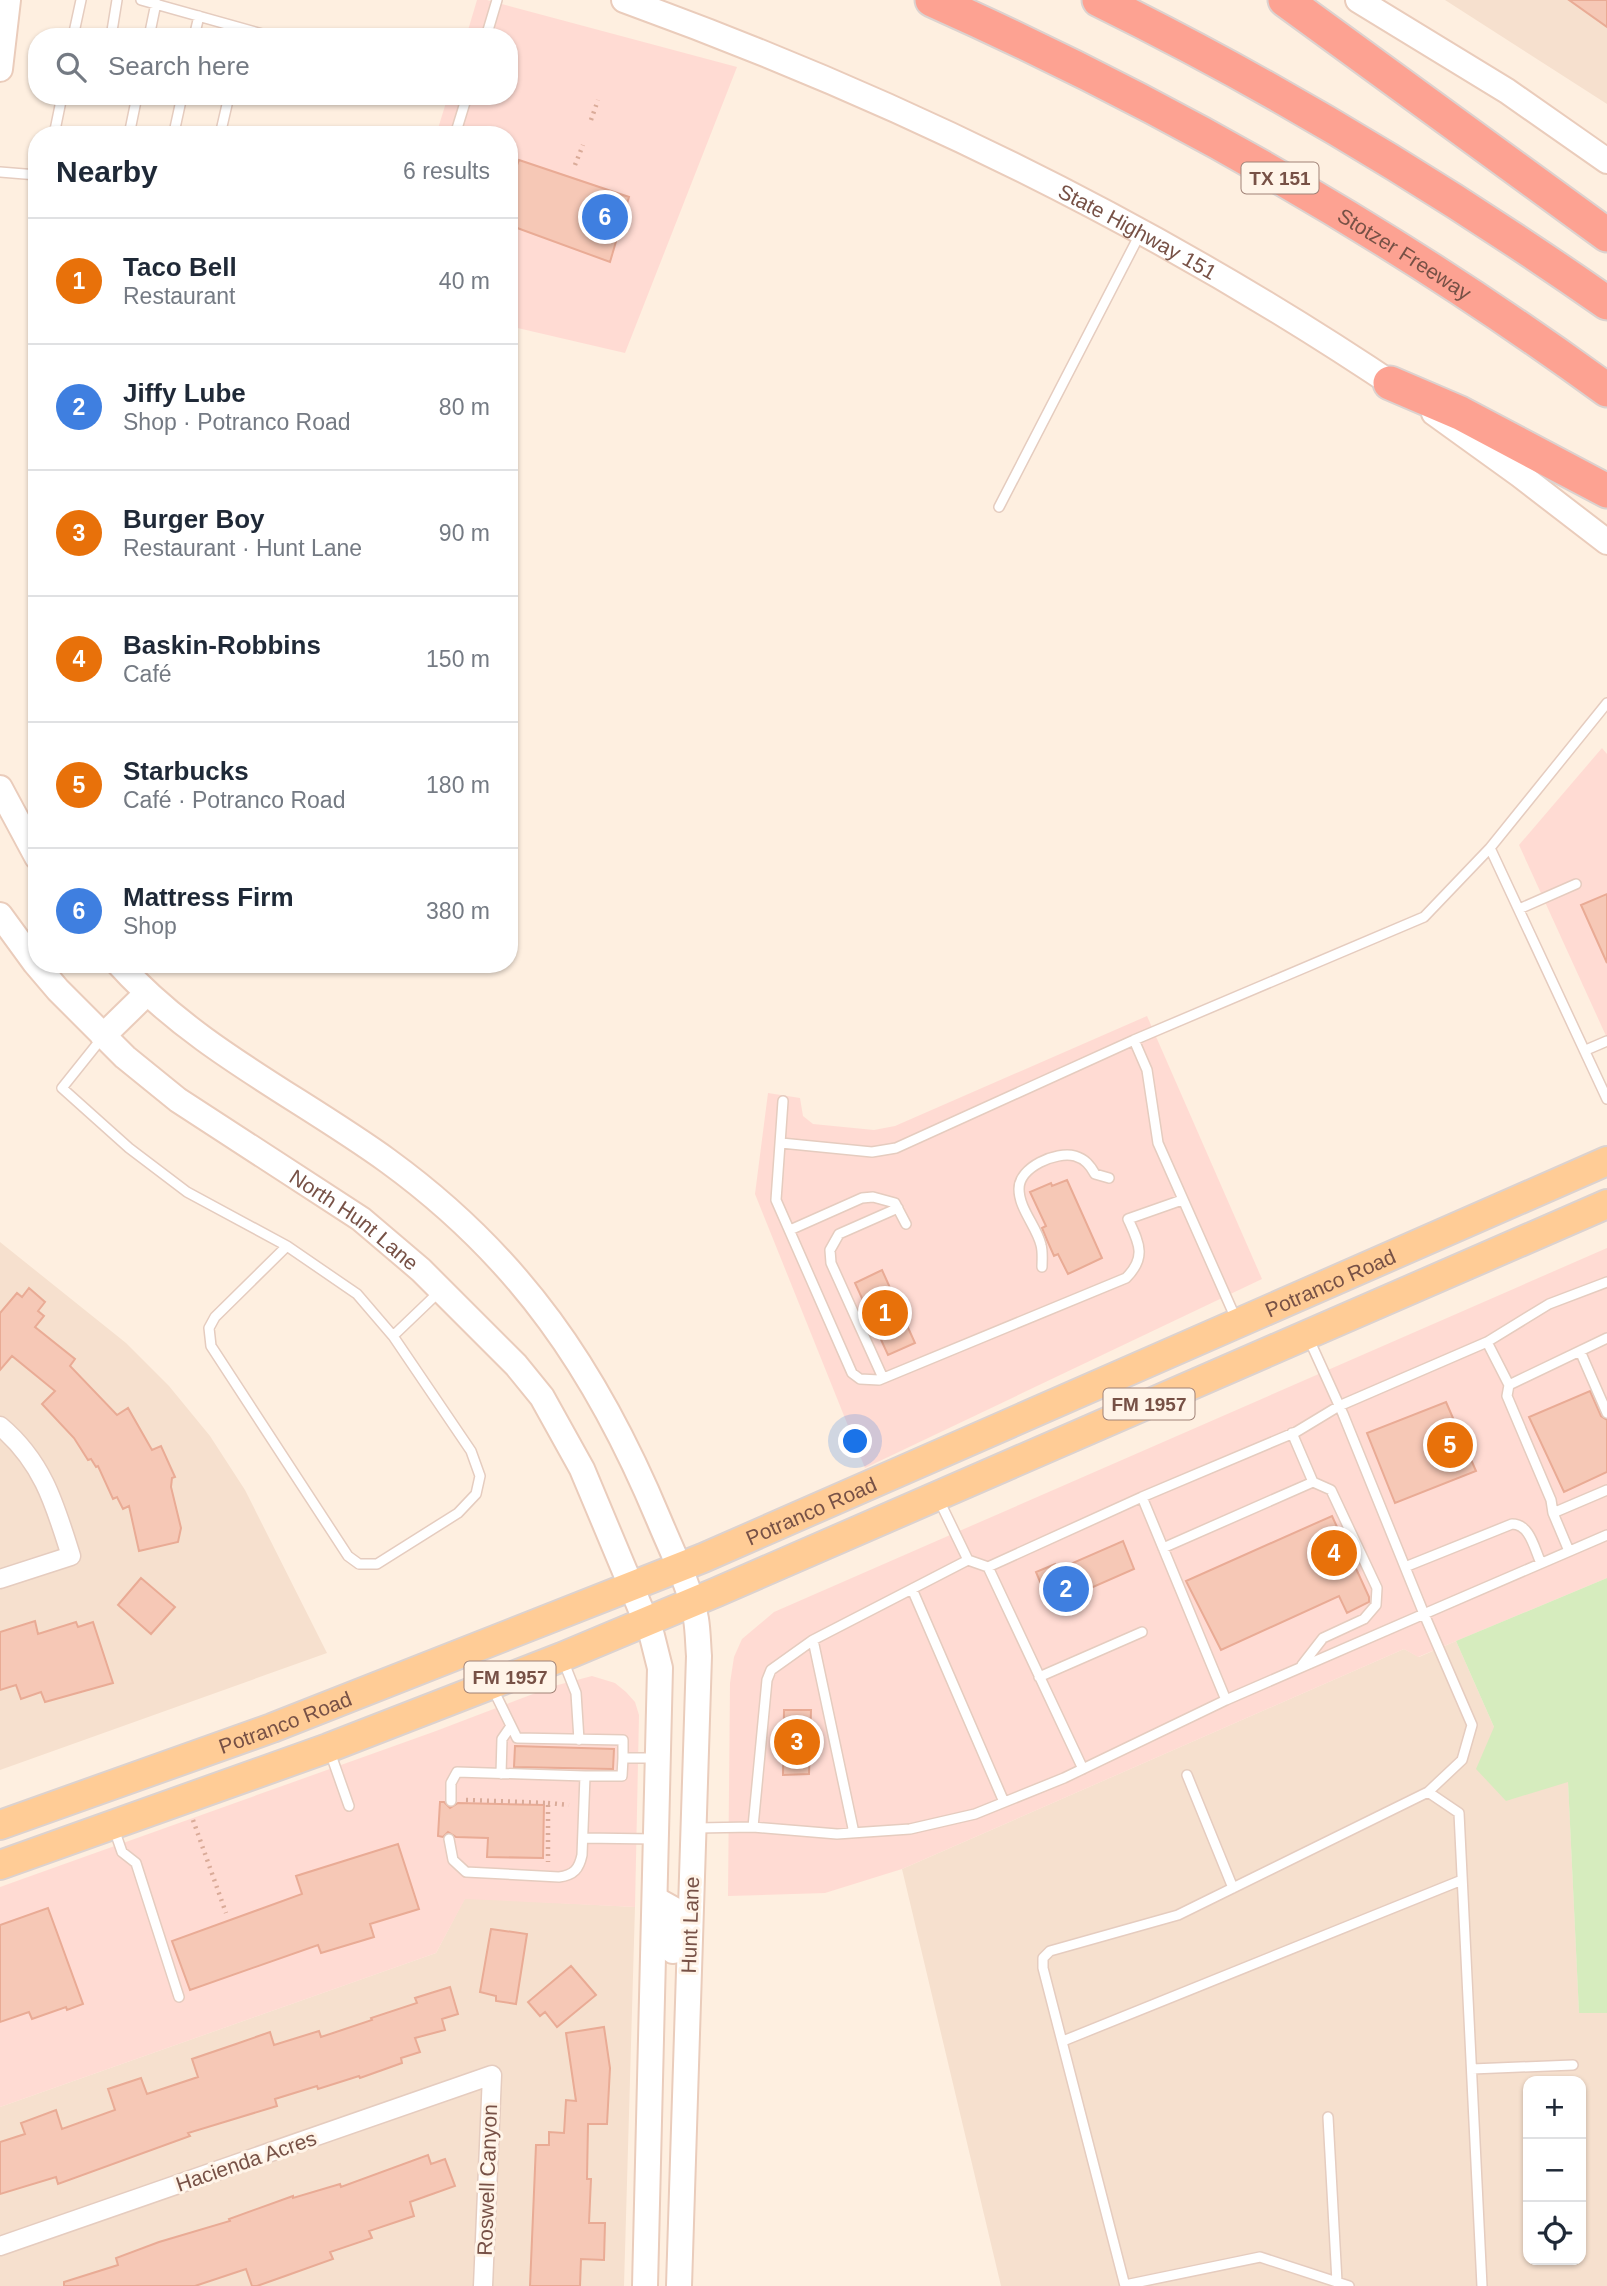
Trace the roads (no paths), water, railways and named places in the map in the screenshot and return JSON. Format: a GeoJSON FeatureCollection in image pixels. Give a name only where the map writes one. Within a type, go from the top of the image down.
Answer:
{"type":"FeatureCollection","features":[{"type":"Feature","properties":{"kind":"highway","name":"Stotzer Freeway"},"geometry":{"type":"LineString","coordinates":[[932,0],[1129,95],[1282,179],[1453,284],[1607,390]]}},
{"type":"Feature","properties":{"kind":"highway"},"geometry":{"type":"LineString","coordinates":[[1099,0],[1248,78],[1352,138],[1466,208],[1607,303]]}},
{"type":"Feature","properties":{"kind":"highway"},"geometry":{"type":"LineString","coordinates":[[1285,0],[1607,235]]}},
{"type":"Feature","properties":{"kind":"highway"},"geometry":{"type":"LineString","coordinates":[[1390,383],[1460,413],[1607,491]]}},
{"type":"Feature","properties":{"kind":"main road"},"geometry":{"type":"LineString","coordinates":[[0,69],[8,0]]}},
{"type":"Feature","properties":{"kind":"main road","name":"State Highway 151"},"geometry":{"type":"LineString","coordinates":[[624,0],[743,45],[876,102],[1046,182],[1141,232],[1290,319],[1390,383],[1499,459],[1607,542]]}},
{"type":"Feature","properties":{"kind":"main road"},"geometry":{"type":"LineString","coordinates":[[1358,0],[1498,86],[1607,161]]}},
{"type":"Feature","properties":{"kind":"main road"},"geometry":{"type":"LineString","coordinates":[[0,788],[28,840]]}},
{"type":"Feature","properties":{"kind":"main road","name":"North Hunt Lane"},"geometry":{"type":"LineString","coordinates":[[0,915],[28,953]]}},
{"type":"Feature","properties":{"kind":"main road","name":"North Hunt Lane"},"geometry":{"type":"LineString","coordinates":[[44,973],[103,1037],[150,1079],[361,1219],[442,1289],[490,1336],[542,1397],[582,1469],[632,1587]]}},
{"type":"Feature","properties":{"kind":"main road"},"geometry":{"type":"LineString","coordinates":[[128,973],[147,993],[214,1048],[399,1170],[446,1207],[495,1254],[551,1321],[599,1394],[634,1461],[678,1567]]}},
{"type":"Feature","properties":{"kind":"main road"},"geometry":{"type":"LineString","coordinates":[[103,1037],[147,993]]}},
{"type":"Feature","properties":{"kind":"main road","name":"Potranco Road"},"geometry":{"type":"LineString","coordinates":[[0,1825],[272,1728],[632,1587],[1607,1161]]}},
{"type":"Feature","properties":{"kind":"main road","name":"Potranco Road"},"geometry":{"type":"LineString","coordinates":[[0,1865],[328,1748],[562,1657],[1607,1204]]}},
{"type":"Feature","properties":{"kind":"main road"},"geometry":{"type":"LineString","coordinates":[[1307,1335],[1308,1323],[1316,1312],[1454,1249],[1482,1229],[1493,1211]]}},
{"type":"Feature","properties":{"kind":"main road"},"geometry":{"type":"LineString","coordinates":[[1046,1449],[1056,1433],[1077,1417],[1221,1352],[1237,1342],[1241,1335],[1238,1324]]}},
{"type":"Feature","properties":{"kind":"main road","name":"Hunt Lane"},"geometry":{"type":"LineString","coordinates":[[678,1567],[696,1620],[699,1656],[679,2286]]}},
{"type":"Feature","properties":{"kind":"main road","name":"Hunt Lane"},"geometry":{"type":"LineString","coordinates":[[632,1587],[646,1621],[660,1668],[645,2286]]}},
{"type":"Feature","properties":{"kind":"main road"},"geometry":{"type":"LineString","coordinates":[[315,1710],[328,1748]]}},
{"type":"Feature","properties":{"kind":"main road"},"geometry":{"type":"LineString","coordinates":[[113,1826],[112,1815],[116,1805],[126,1798],[220,1764],[272,1728]]}},
{"type":"Feature","properties":{"kind":"main road"},"geometry":{"type":"LineString","coordinates":[[0,1843],[66,1803]]}},
{"type":"Feature","properties":{"kind":"main road"},"geometry":{"type":"LineString","coordinates":[[655,1899],[673,1909],[671,2046],[686,2062]]}},
{"type":"Feature","properties":{"kind":"street"},"geometry":{"type":"LineString","coordinates":[[0,1426],[27,1452],[40,1472],[71,1556],[0,1579]]}},
{"type":"Feature","properties":{"kind":"street","name":"Hacienda Acres"},"geometry":{"type":"LineString","coordinates":[[0,2246],[492,2075]]}},
{"type":"Feature","properties":{"kind":"street","name":"Roswell Canyon"},"geometry":{"type":"LineString","coordinates":[[483,2286],[492,2075]]}},
{"type":"Feature","properties":{"kind":"lane"},"geometry":{"type":"LineString","coordinates":[[76,28],[81,0]]}},
{"type":"Feature","properties":{"kind":"lane"},"geometry":{"type":"LineString","coordinates":[[112,28],[117,0]]}},
{"type":"Feature","properties":{"kind":"lane"},"geometry":{"type":"LineString","coordinates":[[141,0],[230,28]]}},
{"type":"Feature","properties":{"kind":"lane"},"geometry":{"type":"LineString","coordinates":[[489,28],[497,0]]}},
{"type":"Feature","properties":{"kind":"lane"},"geometry":{"type":"LineString","coordinates":[[151,28],[156,3]]}},
{"type":"Feature","properties":{"kind":"lane"},"geometry":{"type":"LineString","coordinates":[[196,28],[198,16]]}},
{"type":"Feature","properties":{"kind":"lane"},"geometry":{"type":"LineString","coordinates":[[56,126],[60,105]]}},
{"type":"Feature","properties":{"kind":"lane"},"geometry":{"type":"LineString","coordinates":[[131,126],[135,105]]}},
{"type":"Feature","properties":{"kind":"lane"},"geometry":{"type":"LineString","coordinates":[[176,126],[180,105]]}},
{"type":"Feature","properties":{"kind":"lane"},"geometry":{"type":"LineString","coordinates":[[222,126],[227,105]]}},
{"type":"Feature","properties":{"kind":"lane"},"geometry":{"type":"LineString","coordinates":[[458,126],[464,105]]}},
{"type":"Feature","properties":{"kind":"lane"},"geometry":{"type":"LineString","coordinates":[[0,172],[28,174]]}},
{"type":"Feature","properties":{"kind":"lane"},"geometry":{"type":"LineString","coordinates":[[999,507],[1141,232]]}},
{"type":"Feature","properties":{"kind":"lane"},"geometry":{"type":"LineString","coordinates":[[781,1143],[872,1152],[897,1148],[1134,1040],[1424,917],[1490,848],[1607,703]]}},
{"type":"Feature","properties":{"kind":"lane"},"geometry":{"type":"LineString","coordinates":[[1490,848],[1607,1100]]}},
{"type":"Feature","properties":{"kind":"lane"},"geometry":{"type":"LineString","coordinates":[[1519,909],[1576,884]]}},
{"type":"Feature","properties":{"kind":"lane"},"geometry":{"type":"LineString","coordinates":[[103,1037],[62,1088],[129,1147],[187,1192],[287,1246],[358,1294],[393,1336],[471,1451],[480,1476],[477,1494],[458,1513],[377,1564],[359,1564],[348,1556],[211,1346],[209,1328],[215,1317],[287,1246]]}},
{"type":"Feature","properties":{"kind":"lane"},"geometry":{"type":"LineString","coordinates":[[1134,1040],[1147,1070],[1158,1143],[1238,1324]]}},
{"type":"Feature","properties":{"kind":"lane"},"geometry":{"type":"LineString","coordinates":[[1586,1050],[1607,1041]]}},
{"type":"Feature","properties":{"kind":"lane"},"geometry":{"type":"LineString","coordinates":[[783,1101],[776,1200],[852,1373],[860,1379],[871,1381],[883,1378],[1126,1278],[1134,1270],[1140,1252],[1139,1242],[1128,1219],[1182,1200]]}},
{"type":"Feature","properties":{"kind":"lane"},"geometry":{"type":"LineString","coordinates":[[1042,1267],[1042,1247],[1020,1198],[1019,1188],[1025,1173],[1032,1167],[1056,1157],[1073,1156],[1088,1163],[1095,1174],[1109,1178]]}},
{"type":"Feature","properties":{"kind":"lane"},"geometry":{"type":"LineString","coordinates":[[790,1230],[862,1198],[883,1199],[895,1203],[906,1224]]}},
{"type":"Feature","properties":{"kind":"lane"},"geometry":{"type":"LineString","coordinates":[[883,1378],[831,1263],[830,1250],[839,1234],[898,1208]]}},
{"type":"Feature","properties":{"kind":"lane"},"geometry":{"type":"LineString","coordinates":[[938,1496],[968,1560],[988,1567],[1292,1433],[1339,1406],[1487,1342],[1549,1304],[1607,1282]]}},
{"type":"Feature","properties":{"kind":"lane"},"geometry":{"type":"LineString","coordinates":[[393,1336],[442,1289]]}},
{"type":"Feature","properties":{"kind":"lane"},"geometry":{"type":"LineString","coordinates":[[1307,1335],[1472,1725],[1462,1760],[1428,1792],[1178,1915],[1050,1951],[1043,1958],[1043,1968],[1125,2286],[1260,2257],[1349,2286]]}},
{"type":"Feature","properties":{"kind":"lane"},"geometry":{"type":"LineString","coordinates":[[1509,1385],[1607,1338]]}},
{"type":"Feature","properties":{"kind":"lane"},"geometry":{"type":"LineString","coordinates":[[1487,1342],[1509,1385],[1507,1396],[1551,1500],[1553,1513],[1569,1551]]}},
{"type":"Feature","properties":{"kind":"lane"},"geometry":{"type":"LineString","coordinates":[[1580,1351],[1607,1413]]}},
{"type":"Feature","properties":{"kind":"lane"},"geometry":{"type":"LineString","coordinates":[[1292,1433],[1313,1482],[1331,1490],[1377,1588],[1376,1605],[1364,1619],[1324,1638],[1300,1668]]}},
{"type":"Feature","properties":{"kind":"lane"},"geometry":{"type":"LineString","coordinates":[[1163,1548],[1313,1482]]}},
{"type":"Feature","properties":{"kind":"lane"},"geometry":{"type":"LineString","coordinates":[[1553,1513],[1607,1490]]}},
{"type":"Feature","properties":{"kind":"lane"},"geometry":{"type":"LineString","coordinates":[[1142,1497],[1226,1700]]}},
{"type":"Feature","properties":{"kind":"lane"},"geometry":{"type":"LineString","coordinates":[[1405,1567],[1511,1524],[1520,1524],[1526,1528],[1541,1563]]}},
{"type":"Feature","properties":{"kind":"lane"},"geometry":{"type":"LineString","coordinates":[[693,1828],[752,1826],[837,1834],[910,1829],[975,1814],[1083,1769],[1226,1700],[1607,1535]]}},
{"type":"Feature","properties":{"kind":"lane"},"geometry":{"type":"LineString","coordinates":[[752,1826],[767,1680],[771,1670],[813,1640],[968,1560]]}},
{"type":"Feature","properties":{"kind":"lane"},"geometry":{"type":"LineString","coordinates":[[988,1567],[1083,1769]]}},
{"type":"Feature","properties":{"kind":"lane"},"geometry":{"type":"LineString","coordinates":[[912,1589],[1004,1802]]}},
{"type":"Feature","properties":{"kind":"lane"},"geometry":{"type":"LineString","coordinates":[[1040,1677],[1142,1632]]}},
{"type":"Feature","properties":{"kind":"lane"},"geometry":{"type":"LineString","coordinates":[[813,1640],[854,1833]]}},
{"type":"Feature","properties":{"kind":"lane"},"geometry":{"type":"LineString","coordinates":[[562,1657],[576,1693],[579,1740]]}},
{"type":"Feature","properties":{"kind":"lane"},"geometry":{"type":"LineString","coordinates":[[451,1800],[451,1783],[457,1772],[622,1776],[623,1740],[517,1738],[491,1684]]}},
{"type":"Feature","properties":{"kind":"lane"},"geometry":{"type":"LineString","coordinates":[[501,1773],[502,1739],[511,1726]]}},
{"type":"Feature","properties":{"kind":"lane"},"geometry":{"type":"LineString","coordinates":[[328,1748],[349,1806]]}},
{"type":"Feature","properties":{"kind":"lane"},"geometry":{"type":"LineString","coordinates":[[623,1758],[659,1758]]}},
{"type":"Feature","properties":{"kind":"lane"},"geometry":{"type":"LineString","coordinates":[[1187,1775],[1233,1888]]}},
{"type":"Feature","properties":{"kind":"lane"},"geometry":{"type":"LineString","coordinates":[[449,1839],[453,1860],[466,1872],[559,1877],[572,1874],[580,1864],[585,1776]]}},
{"type":"Feature","properties":{"kind":"lane"},"geometry":{"type":"LineString","coordinates":[[1428,1792],[1459,1813],[1482,2286]]}},
{"type":"Feature","properties":{"kind":"lane"},"geometry":{"type":"LineString","coordinates":[[113,1826],[122,1852],[136,1863],[179,1997]]}},
{"type":"Feature","properties":{"kind":"lane"},"geometry":{"type":"LineString","coordinates":[[583,1838],[657,1839]]}},
{"type":"Feature","properties":{"kind":"lane"},"geometry":{"type":"LineString","coordinates":[[1063,2041],[1462,1880]]}},
{"type":"Feature","properties":{"kind":"lane"},"geometry":{"type":"LineString","coordinates":[[1472,2069],[1573,2066]]}},
{"type":"Feature","properties":{"kind":"lane"},"geometry":{"type":"LineString","coordinates":[[1328,2117],[1337,2282]]}},
{"type":"Feature","properties":{"kind":"place","name":"Mattress Firm"},"geometry":{"type":"Point","coordinates":[605,217]}},
{"type":"Feature","properties":{"kind":"place","name":"Taco Bell"},"geometry":{"type":"Point","coordinates":[885,1313]}},
{"type":"Feature","properties":{"kind":"place","name":"Starbucks"},"geometry":{"type":"Point","coordinates":[1450,1445]}},
{"type":"Feature","properties":{"kind":"place","name":"Baskin-Robbins"},"geometry":{"type":"Point","coordinates":[1334,1553]}},
{"type":"Feature","properties":{"kind":"place","name":"Jiffy Lube"},"geometry":{"type":"Point","coordinates":[1066,1589]}},
{"type":"Feature","properties":{"kind":"place","name":"Burger Boy"},"geometry":{"type":"Point","coordinates":[797,1742]}}]}
